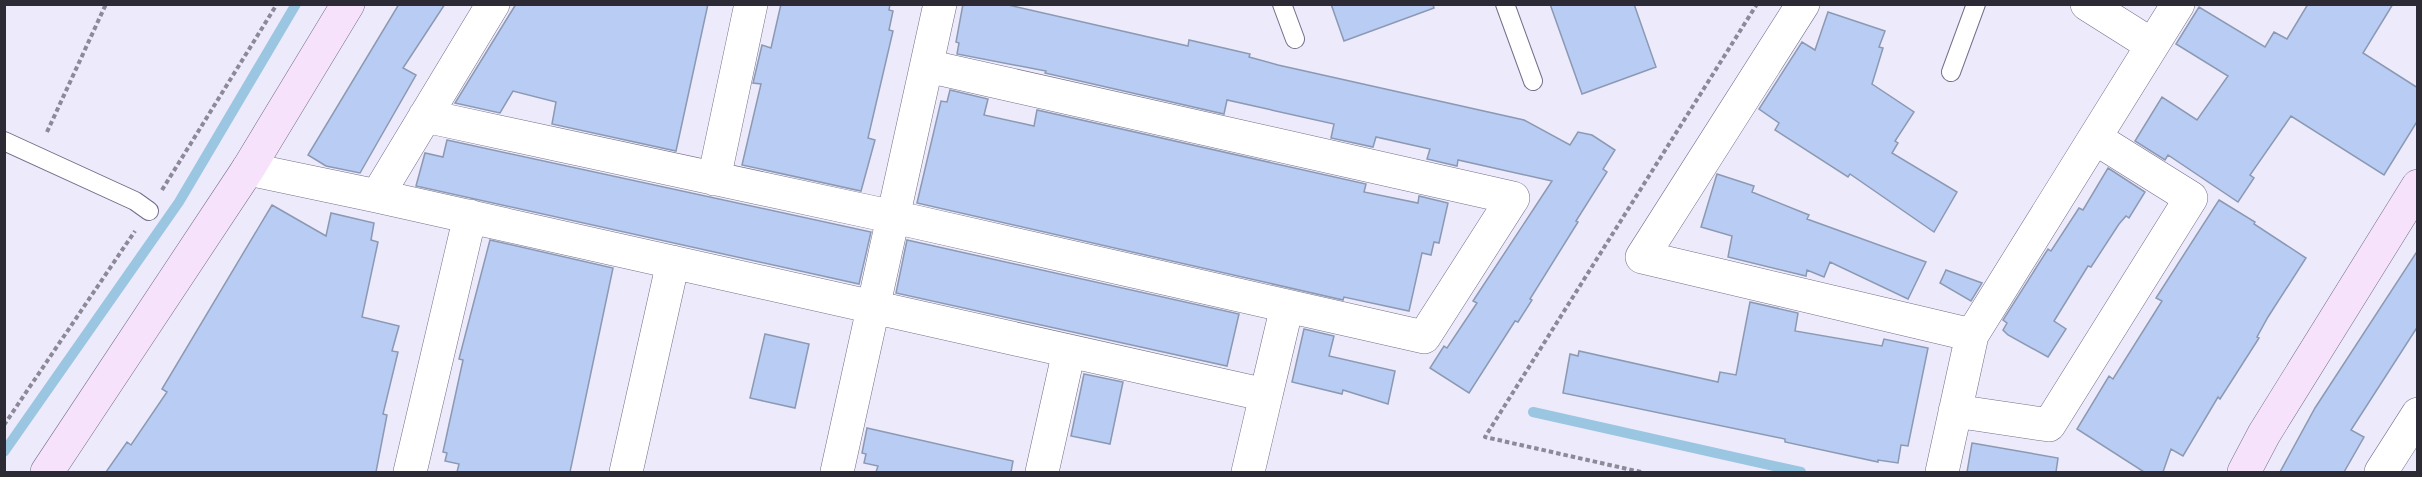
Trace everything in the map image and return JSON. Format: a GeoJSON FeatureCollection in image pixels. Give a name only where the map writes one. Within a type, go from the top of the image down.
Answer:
{"type":"FeatureCollection","features":[{"type":"Feature","properties":{"kind":"street"},"geometry":{"type":"LineString","coordinates":[[47,472],[248,169],[348,4]]}},
{"type":"Feature","properties":{"kind":"street"},"geometry":{"type":"LineString","coordinates":[[377,196],[493,4]]}},
{"type":"Feature","properties":{"kind":"street"},"geometry":{"type":"LineString","coordinates":[[714,179],[751,4]]}},
{"type":"Feature","properties":{"kind":"street"},"geometry":{"type":"LineString","coordinates":[[837,472],[940,4]]}},
{"type":"Feature","properties":{"kind":"street"},"geometry":{"type":"LineString","coordinates":[[1803,4],[1642,257],[1972,335]]}},
{"type":"Feature","properties":{"kind":"street"},"geometry":{"type":"LineString","coordinates":[[2087,4],[2152,45]]}},
{"type":"Feature","properties":{"kind":"street"},"geometry":{"type":"LineString","coordinates":[[1942,472],[1972,335],[2178,4]]}},
{"type":"Feature","properties":{"kind":"street"},"geometry":{"type":"LineString","coordinates":[[425,116],[894,217],[1424,338],[1513,198],[927,66]]}},
{"type":"Feature","properties":{"kind":"street"},"geometry":{"type":"LineString","coordinates":[[1955,411],[2049,426],[2192,198],[2095,138]]}},
{"type":"Feature","properties":{"kind":"street"},"geometry":{"type":"LineString","coordinates":[[248,169],[470,216],[1266,395]]}},
{"type":"Feature","properties":{"kind":"street"},"geometry":{"type":"LineString","coordinates":[[2244,472],[2264,434],[2418,186]]}},
{"type":"Feature","properties":{"kind":"street"},"geometry":{"type":"LineString","coordinates":[[410,472],[470,216]]}},
{"type":"Feature","properties":{"kind":"street"},"geometry":{"type":"LineString","coordinates":[[626,472],[673,262]]}},
{"type":"Feature","properties":{"kind":"street"},"geometry":{"type":"LineString","coordinates":[[1248,472],[1287,306]]}},
{"type":"Feature","properties":{"kind":"street"},"geometry":{"type":"LineString","coordinates":[[1042,472],[1069,351]]}},
{"type":"Feature","properties":{"kind":"street"},"geometry":{"type":"LineString","coordinates":[[2381,472],[2418,414]]}},
{"type":"Feature","properties":{"kind":"lane"},"geometry":{"type":"LineString","coordinates":[[1282,4],[1295,39]]}},
{"type":"Feature","properties":{"kind":"lane"},"geometry":{"type":"LineString","coordinates":[[1505,4],[1533,81]]}},
{"type":"Feature","properties":{"kind":"lane"},"geometry":{"type":"LineString","coordinates":[[1951,72],[1976,4]]}},
{"type":"Feature","properties":{"kind":"lane"},"geometry":{"type":"LineString","coordinates":[[4,141],[135,201],[149,211]]}},
{"type":"Feature","properties":{"kind":"path"},"geometry":{"type":"LineString","coordinates":[[36,155],[106,4]]}},
{"type":"Feature","properties":{"kind":"path"},"geometry":{"type":"LineString","coordinates":[[4,424],[149,211],[278,4]]}},
{"type":"Feature","properties":{"kind":"path"},"geometry":{"type":"LineString","coordinates":[[1641,472],[1485,438],[1757,4]]}},
{"type":"Feature","properties":{"kind":"building"},"geometry":{"type":"Polygon","coordinates":[[[399,4],[445,4],[403,68],[416,75],[360,173],[326,166],[308,155],[399,4]]]}},
{"type":"Feature","properties":{"kind":"building"},"geometry":{"type":"Polygon","coordinates":[[[516,4],[708,4],[676,151],[552,124],[556,102],[513,91],[500,113],[455,103],[516,4]]]}},
{"type":"Feature","properties":{"kind":"building"},"geometry":{"type":"Polygon","coordinates":[[[781,4],[890,4],[889,10],[893,11],[889,30],[893,31],[868,138],[875,140],[861,191],[742,165],[761,84],[753,83],[762,45],[771,48],[781,4]]]}},
{"type":"Feature","properties":{"kind":"building"},"geometry":{"type":"Polygon","coordinates":[[[963,4],[1004,4],[1188,46],[1189,40],[1250,54],[1249,57],[1278,65],[1524,120],[1570,145],[1578,132],[1592,135],[1615,150],[1603,169],[1607,172],[1530,299],[1532,300],[1518,322],[1515,321],[1469,393],[1430,368],[1444,346],[1447,348],[1477,303],[1473,301],[1552,181],[1458,160],[1457,166],[1427,159],[1430,149],[1376,137],[1373,147],[1331,138],[1334,124],[1227,100],[1224,114],[1045,73],[1046,71],[957,54],[959,43],[956,42],[963,4]]]}},
{"type":"Feature","properties":{"kind":"building"},"geometry":{"type":"Polygon","coordinates":[[[1331,4],[1433,4],[1434,8],[1344,41],[1331,4]]]}},
{"type":"Feature","properties":{"kind":"building"},"geometry":{"type":"Polygon","coordinates":[[[1550,4],[1634,4],[1656,67],[1582,94],[1550,4]]]}},
{"type":"Feature","properties":{"kind":"building"},"geometry":{"type":"Polygon","coordinates":[[[2308,4],[2393,4],[2363,53],[2418,88],[2418,120],[2384,175],[2291,116],[2250,175],[2254,178],[2238,202],[2168,155],[2165,160],[2135,141],[2162,97],[2197,120],[2228,76],[2176,44],[2199,7],[2265,47],[2274,32],[2287,39],[2308,4]]]}},
{"type":"Feature","properties":{"kind":"building"},"geometry":{"type":"Polygon","coordinates":[[[1828,12],[1885,31],[1879,47],[1883,48],[1872,84],[1914,112],[1895,141],[1898,143],[1892,153],[1957,192],[1934,232],[1850,174],[1848,177],[1775,130],[1779,123],[1759,109],[1802,42],[1815,50],[1828,12]]]}},
{"type":"Feature","properties":{"kind":"building"},"geometry":{"type":"Polygon","coordinates":[[[950,90],[988,99],[984,115],[1034,126],[1037,110],[1366,184],[1364,192],[1418,203],[1419,196],[1448,203],[1439,243],[1434,242],[1431,255],[1422,253],[1409,311],[1344,297],[1343,300],[917,203],[941,101],[947,102],[950,90]]]}},
{"type":"Feature","properties":{"kind":"building"},"geometry":{"type":"Polygon","coordinates":[[[447,140],[871,232],[859,284],[416,186],[425,153],[443,157],[447,140]]]}},
{"type":"Feature","properties":{"kind":"building"},"geometry":{"type":"Polygon","coordinates":[[[2108,168],[2145,192],[2129,218],[2126,216],[2119,224],[2091,267],[2088,266],[2054,321],[2066,329],[2048,357],[2008,335],[2003,330],[2007,323],[2003,320],[2048,249],[2051,251],[2079,208],[2083,210],[2108,168]]]}},
{"type":"Feature","properties":{"kind":"building"},"geometry":{"type":"Polygon","coordinates":[[[1717,174],[1754,186],[1752,192],[1809,215],[1807,219],[1926,262],[1908,299],[1830,262],[1824,277],[1807,270],[1806,276],[1728,257],[1732,236],[1701,227],[1717,174]]]}},
{"type":"Feature","properties":{"kind":"building"},"geometry":{"type":"Polygon","coordinates":[[[2219,200],[2306,258],[2268,317],[2257,337],[2259,338],[2220,399],[2218,397],[2183,456],[2171,449],[2163,472],[2144,472],[2077,429],[2109,376],[2113,379],[2162,301],[2156,298],[2219,200]]]}},
{"type":"Feature","properties":{"kind":"building"},"geometry":{"type":"Polygon","coordinates":[[[272,205],[326,236],[331,213],[374,223],[371,240],[378,242],[362,317],[399,326],[392,351],[398,352],[383,414],[387,415],[376,472],[106,472],[127,442],[131,445],[167,392],[162,389],[272,205]]]}},
{"type":"Feature","properties":{"kind":"building"},"geometry":{"type":"Polygon","coordinates":[[[490,240],[613,268],[570,472],[457,472],[459,464],[445,461],[447,453],[443,452],[463,360],[459,359],[490,240]]]}},
{"type":"Feature","properties":{"kind":"building"},"geometry":{"type":"Polygon","coordinates":[[[907,240],[1239,314],[1227,366],[896,293],[907,240]]]}},
{"type":"Feature","properties":{"kind":"building"},"geometry":{"type":"Polygon","coordinates":[[[2418,250],[2418,326],[2351,430],[2364,437],[2344,472],[2280,472],[2315,408],[2418,250]]]}},
{"type":"Feature","properties":{"kind":"building"},"geometry":{"type":"Polygon","coordinates":[[[1946,270],[1982,283],[1971,301],[1940,283],[1946,270]]]}},
{"type":"Feature","properties":{"kind":"building"},"geometry":{"type":"Polygon","coordinates":[[[1750,302],[1798,313],[1795,331],[1882,346],[1884,339],[1928,348],[1908,446],[1901,445],[1898,463],[1878,460],[1878,462],[1785,442],[1785,439],[1563,393],[1570,354],[1578,356],[1579,351],[1718,382],[1720,372],[1736,375],[1750,302]]]}},
{"type":"Feature","properties":{"kind":"building"},"geometry":{"type":"Polygon","coordinates":[[[1304,329],[1334,336],[1329,356],[1395,371],[1388,404],[1343,390],[1342,394],[1292,382],[1304,329]]]}},
{"type":"Feature","properties":{"kind":"building"},"geometry":{"type":"Polygon","coordinates":[[[765,334],[809,344],[795,408],[750,398],[765,334]]]}},
{"type":"Feature","properties":{"kind":"building"},"geometry":{"type":"Polygon","coordinates":[[[1084,374],[1123,382],[1110,444],[1071,436],[1084,374]]]}},
{"type":"Feature","properties":{"kind":"building"},"geometry":{"type":"Polygon","coordinates":[[[867,428],[1013,461],[1011,472],[876,472],[878,466],[864,463],[866,454],[862,453],[867,428]]]}},
{"type":"Feature","properties":{"kind":"building"},"geometry":{"type":"Polygon","coordinates":[[[1972,443],[2058,458],[2056,472],[1967,472],[1972,443]]]}},
{"type":"Feature","properties":{"kind":"waterway"},"geometry":{"type":"LineString","coordinates":[[4,452],[179,202],[296,4]]}},
{"type":"Feature","properties":{"kind":"waterway"},"geometry":{"type":"LineString","coordinates":[[1533,412],[1801,472]]}}]}
